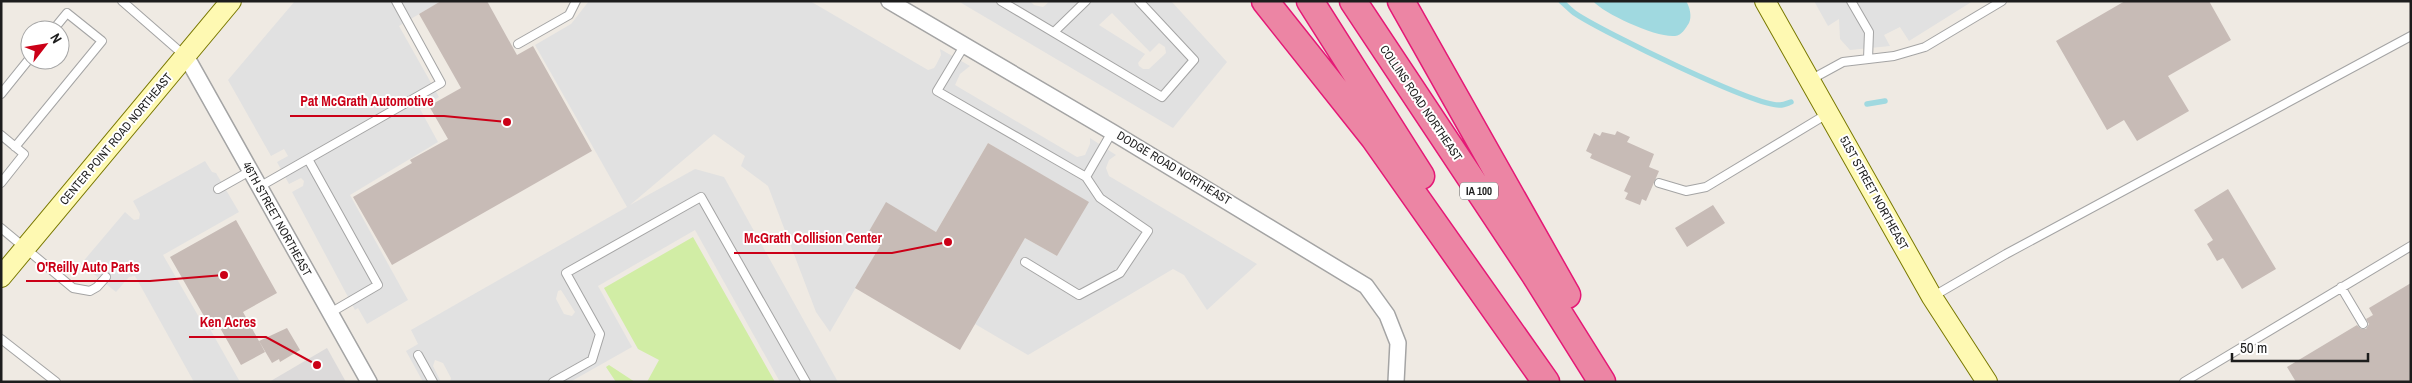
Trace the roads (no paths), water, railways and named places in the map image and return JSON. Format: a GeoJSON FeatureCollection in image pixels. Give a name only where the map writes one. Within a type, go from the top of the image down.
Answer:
{"type":"FeatureCollection","features":[{"type":"Feature","properties":{"kind":"highway"},"geometry":{"type":"LineString","coordinates":[[1264,1],[1374,138],[1546,382]]}},
{"type":"Feature","properties":{"kind":"highway"},"geometry":{"type":"LineString","coordinates":[[1310,1],[1553,382]]}},
{"type":"Feature","properties":{"kind":"highway","name":"COLLINS ROAD NORTHEAST"},"geometry":{"type":"LineString","coordinates":[[1353,1],[1535,276],[1602,382]]}},
{"type":"Feature","properties":{"kind":"highway"},"geometry":{"type":"LineString","coordinates":[[1401,1],[1577,313],[1606,382]]}},
{"type":"Feature","properties":{"kind":"street","name":"CENTER POINT ROAD NORTHEAST"},"geometry":{"type":"LineString","coordinates":[[1,277],[231,1]]}},
{"type":"Feature","properties":{"kind":"street","name":"51ST STREET NORTHEAST"},"geometry":{"type":"LineString","coordinates":[[1765,1],[1932,297],[1987,382]]}},
{"type":"Feature","properties":{"kind":"street","name":"DODGE ROAD NORTHEAST"},"geometry":{"type":"LineString","coordinates":[[892,2],[1112,132],[1366,286],[1387,316],[1398,343],[1396,382]]}},
{"type":"Feature","properties":{"kind":"street","name":"46TH STREET NORTHEAST"},"geometry":{"type":"LineString","coordinates":[[186,56],[369,382]]}},
{"type":"Feature","properties":{"kind":"lane"},"geometry":{"type":"LineString","coordinates":[[122,1],[186,56]]}},
{"type":"Feature","properties":{"kind":"lane"},"geometry":{"type":"LineString","coordinates":[[259,187],[441,83],[396,1]]}},
{"type":"Feature","properties":{"kind":"lane"},"geometry":{"type":"LineString","coordinates":[[518,44],[569,15],[576,1]]}},
{"type":"Feature","properties":{"kind":"lane"},"geometry":{"type":"LineString","coordinates":[[1001,1],[1162,97],[1194,60],[1139,1]]}},
{"type":"Feature","properties":{"kind":"lane"},"geometry":{"type":"LineString","coordinates":[[1054,32],[1086,1]]}},
{"type":"Feature","properties":{"kind":"lane"},"geometry":{"type":"LineString","coordinates":[[1851,1],[1869,32],[1868,59]]}},
{"type":"Feature","properties":{"kind":"lane"},"geometry":{"type":"LineString","coordinates":[[1810,80],[1843,62],[1894,56],[1925,47],[2002,1]]}},
{"type":"Feature","properties":{"kind":"lane"},"geometry":{"type":"LineString","coordinates":[[16,147],[102,42],[67,13],[61,20]]}},
{"type":"Feature","properties":{"kind":"lane"},"geometry":{"type":"LineString","coordinates":[[1932,297],[2006,254],[2411,36]]}},
{"type":"Feature","properties":{"kind":"lane"},"geometry":{"type":"LineString","coordinates":[[964,46],[937,91],[1086,177],[1100,198],[1148,231],[1120,273],[1079,296],[1025,262]]}},
{"type":"Feature","properties":{"kind":"lane"},"geometry":{"type":"LineString","coordinates":[[1,94],[20,70]]}},
{"type":"Feature","properties":{"kind":"lane"},"geometry":{"type":"LineString","coordinates":[[1659,184],[1686,191],[1706,188],[1828,113]]}},
{"type":"Feature","properties":{"kind":"lane"},"geometry":{"type":"LineString","coordinates":[[1086,177],[1112,132]]}},
{"type":"Feature","properties":{"kind":"lane"},"geometry":{"type":"LineString","coordinates":[[1,135],[24,154],[1,183]]}},
{"type":"Feature","properties":{"kind":"lane"},"geometry":{"type":"LineString","coordinates":[[308,159],[378,285],[330,313]]}},
{"type":"Feature","properties":{"kind":"lane"},"geometry":{"type":"LineString","coordinates":[[218,190],[250,171]]}},
{"type":"Feature","properties":{"kind":"lane"},"geometry":{"type":"LineString","coordinates":[[553,382],[592,360],[600,334],[566,273],[701,197],[806,382]]}},
{"type":"Feature","properties":{"kind":"lane"},"geometry":{"type":"LineString","coordinates":[[1,228],[73,288],[90,291],[98,286],[106,277]]}},
{"type":"Feature","properties":{"kind":"lane"},"geometry":{"type":"LineString","coordinates":[[2184,382],[2411,246]]}},
{"type":"Feature","properties":{"kind":"lane"},"geometry":{"type":"LineString","coordinates":[[2341,287],[2363,324]]}},
{"type":"Feature","properties":{"kind":"lane"},"geometry":{"type":"LineString","coordinates":[[1,339],[56,382]]}},
{"type":"Feature","properties":{"kind":"lane"},"geometry":{"type":"LineString","coordinates":[[418,355],[433,382]]}},
{"type":"Feature","properties":{"kind":"water"},"geometry":{"type":"Polygon","coordinates":[[[1593,1],[1686,1],[1689,6],[1690,21],[1680,34],[1667,36],[1631,24],[1608,12],[1593,1]]]}},
{"type":"Feature","properties":{"kind":"waterway"},"geometry":{"type":"LineString","coordinates":[[1561,1],[1591,23],[1711,82],[1765,102],[1780,105],[1791,102]]}},
{"type":"Feature","properties":{"kind":"waterway"},"geometry":{"type":"LineString","coordinates":[[1867,104],[1885,101]]}},
{"type":"Feature","properties":{"kind":"place","name":"Pat McGrath Automotive"},"geometry":{"type":"Point","coordinates":[507,122]}},
{"type":"Feature","properties":{"kind":"place","name":"McGrath Collision Center"},"geometry":{"type":"Point","coordinates":[948,242]}},
{"type":"Feature","properties":{"kind":"place","name":"O'Reilly Auto Parts"},"geometry":{"type":"Point","coordinates":[224,275]}},
{"type":"Feature","properties":{"kind":"place","name":"Ken Acres"},"geometry":{"type":"Point","coordinates":[317,365]}}]}
